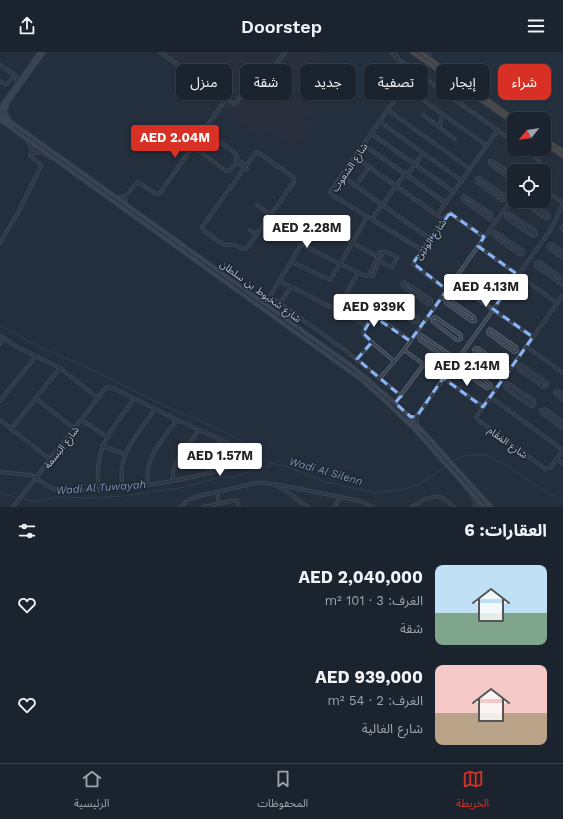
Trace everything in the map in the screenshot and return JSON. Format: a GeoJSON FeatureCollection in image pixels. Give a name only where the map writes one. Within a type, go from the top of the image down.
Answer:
{"type":"FeatureCollection","features":[{"type":"Feature","properties":{"kind":"highway"},"geometry":{"type":"LineString","coordinates":[[412,52],[507,118]]}},
{"type":"Feature","properties":{"kind":"highway"},"geometry":{"type":"LineString","coordinates":[[420,52],[507,114]]}},
{"type":"Feature","properties":{"kind":"highway"},"geometry":{"type":"LineString","coordinates":[[551,143],[563,151]]}},
{"type":"Feature","properties":{"kind":"highway"},"geometry":{"type":"LineString","coordinates":[[551,148],[563,156]]}},
{"type":"Feature","properties":{"kind":"main road"},"geometry":{"type":"LineString","coordinates":[[10,121],[5,113],[7,101],[40,52]]}},
{"type":"Feature","properties":{"kind":"main road"},"geometry":{"type":"LineString","coordinates":[[23,131],[17,129],[0,115],[1,107],[44,52]]}},
{"type":"Feature","properties":{"kind":"main road","name":"شارع شخبوط بن سلطان"},"geometry":{"type":"LineString","coordinates":[[0,115],[353,367],[395,403],[420,427],[491,507]]}},
{"type":"Feature","properties":{"kind":"main road","name":"شارع شخبوط بن سلطان"},"geometry":{"type":"LineString","coordinates":[[0,120],[344,367],[372,389],[403,418],[439,456],[483,507]]}},
{"type":"Feature","properties":{"kind":"main road"},"geometry":{"type":"LineString","coordinates":[[403,418],[410,422],[418,430],[420,430],[420,427]]}},
{"type":"Feature","properties":{"kind":"street"},"geometry":{"type":"LineString","coordinates":[[160,52],[177,64]]}},
{"type":"Feature","properties":{"kind":"street"},"geometry":{"type":"LineString","coordinates":[[228,100],[232,103],[236,103],[248,87],[262,83],[285,52]]}},
{"type":"Feature","properties":{"kind":"street"},"geometry":{"type":"LineString","coordinates":[[388,52],[393,52],[405,64]]}},
{"type":"Feature","properties":{"kind":"street"},"geometry":{"type":"LineString","coordinates":[[427,52],[432,61]]}},
{"type":"Feature","properties":{"kind":"street"},"geometry":{"type":"LineString","coordinates":[[0,65],[13,73],[17,79],[16,86]]}},
{"type":"Feature","properties":{"kind":"street"},"geometry":{"type":"LineString","coordinates":[[0,81],[7,84],[13,77]]}},
{"type":"Feature","properties":{"kind":"street"},"geometry":{"type":"LineString","coordinates":[[428,80],[507,137]]}},
{"type":"Feature","properties":{"kind":"street"},"geometry":{"type":"LineString","coordinates":[[116,197],[125,196],[138,182],[155,194],[159,194],[225,100]]}},
{"type":"Feature","properties":{"kind":"street","name":"شارع الشعوب"},"geometry":{"type":"LineString","coordinates":[[395,100],[331,190],[331,194],[422,250]]}},
{"type":"Feature","properties":{"kind":"street"},"geometry":{"type":"LineString","coordinates":[[422,100],[487,146]]}},
{"type":"Feature","properties":{"kind":"street"},"geometry":{"type":"LineString","coordinates":[[388,110],[470,169]]}},
{"type":"Feature","properties":{"kind":"street"},"geometry":{"type":"LineString","coordinates":[[438,126],[441,121],[442,114]]}},
{"type":"Feature","properties":{"kind":"street"},"geometry":{"type":"LineString","coordinates":[[423,115],[455,139]]}},
{"type":"Feature","properties":{"kind":"street"},"geometry":{"type":"LineString","coordinates":[[380,122],[462,181]]}},
{"type":"Feature","properties":{"kind":"street"},"geometry":{"type":"LineString","coordinates":[[193,146],[225,170],[230,170],[237,161],[237,155],[235,153],[204,130]]}},
{"type":"Feature","properties":{"kind":"street"},"geometry":{"type":"LineString","coordinates":[[437,215],[498,130]]}},
{"type":"Feature","properties":{"kind":"street"},"geometry":{"type":"LineString","coordinates":[[0,243],[20,209],[41,166],[30,156],[32,149],[31,145],[20,134]]}},
{"type":"Feature","properties":{"kind":"street"},"geometry":{"type":"LineString","coordinates":[[372,134],[454,192]]}},
{"type":"Feature","properties":{"kind":"street"},"geometry":{"type":"LineString","coordinates":[[364,145],[446,203]]}},
{"type":"Feature","properties":{"kind":"street"},"geometry":{"type":"LineString","coordinates":[[31,154],[41,152],[55,160]]}},
{"type":"Feature","properties":{"kind":"street"},"geometry":{"type":"LineString","coordinates":[[258,152],[294,179],[294,183],[271,215],[247,248],[244,249],[237,245],[223,244],[202,228],[247,167],[254,154],[258,152]]}},
{"type":"Feature","properties":{"kind":"street"},"geometry":{"type":"LineString","coordinates":[[372,219],[423,153]]}},
{"type":"Feature","properties":{"kind":"street"},"geometry":{"type":"LineString","coordinates":[[355,156],[444,220]]}},
{"type":"Feature","properties":{"kind":"street"},"geometry":{"type":"LineString","coordinates":[[534,156],[539,160],[537,164]]}},
{"type":"Feature","properties":{"kind":"street"},"geometry":{"type":"LineString","coordinates":[[237,161],[247,167]]}},
{"type":"Feature","properties":{"kind":"street"},"geometry":{"type":"LineString","coordinates":[[490,161],[510,173],[509,178],[490,164],[490,161]]}},
{"type":"Feature","properties":{"kind":"street"},"geometry":{"type":"LineString","coordinates":[[359,181],[369,167]]}},
{"type":"Feature","properties":{"kind":"street"},"geometry":{"type":"LineString","coordinates":[[342,175],[430,239]]}},
{"type":"Feature","properties":{"kind":"street"},"geometry":{"type":"LineString","coordinates":[[476,178],[479,178],[505,196],[505,200],[503,201],[476,182],[476,178]]}},
{"type":"Feature","properties":{"kind":"street"},"geometry":{"type":"LineString","coordinates":[[492,193],[494,189]]}},
{"type":"Feature","properties":{"kind":"street"},"geometry":{"type":"LineString","coordinates":[[420,427],[416,421],[417,416],[550,229],[563,203],[551,194]]}},
{"type":"Feature","properties":{"kind":"street"},"geometry":{"type":"LineString","coordinates":[[125,196],[126,204]]}},
{"type":"Feature","properties":{"kind":"street"},"geometry":{"type":"LineString","coordinates":[[492,218],[489,219],[464,200],[463,197],[467,197],[482,207],[492,215],[492,218],[496,221]]}},
{"type":"Feature","properties":{"kind":"street"},"geometry":{"type":"LineString","coordinates":[[257,205],[271,215]]}},
{"type":"Feature","properties":{"kind":"street"},"geometry":{"type":"LineString","coordinates":[[380,378],[404,350],[507,205]]}},
{"type":"Feature","properties":{"kind":"street"},"geometry":{"type":"LineString","coordinates":[[479,211],[482,207]]}},
{"type":"Feature","properties":{"kind":"street"},"geometry":{"type":"LineString","coordinates":[[531,208],[546,218],[549,217],[548,214],[540,208]]}},
{"type":"Feature","properties":{"kind":"street"},"geometry":{"type":"LineString","coordinates":[[503,212],[506,214],[509,213],[535,232],[536,235],[532,236],[507,218],[506,214]]}},
{"type":"Feature","properties":{"kind":"street","name":"شارع الوتين"},"geometry":{"type":"LineString","coordinates":[[447,290],[414,266],[413,263],[422,250],[448,214],[451,214],[484,237]]}},
{"type":"Feature","properties":{"kind":"street"},"geometry":{"type":"LineString","coordinates":[[292,262],[329,279],[332,278],[365,221]]}},
{"type":"Feature","properties":{"kind":"street"},"geometry":{"type":"LineString","coordinates":[[517,225],[520,221]]}},
{"type":"Feature","properties":{"kind":"street"},"geometry":{"type":"LineString","coordinates":[[265,304],[315,222],[378,257]]}},
{"type":"Feature","properties":{"kind":"street"},"geometry":{"type":"LineString","coordinates":[[563,226],[563,230]]}},
{"type":"Feature","properties":{"kind":"street"},"geometry":{"type":"LineString","coordinates":[[250,230],[258,234]]}},
{"type":"Feature","properties":{"kind":"street"},"geometry":{"type":"LineString","coordinates":[[489,230],[494,233],[497,232],[507,239],[522,250],[522,254],[519,254],[494,236],[494,233]]}},
{"type":"Feature","properties":{"kind":"street"},"geometry":{"type":"LineString","coordinates":[[504,243],[507,239]]}},
{"type":"Feature","properties":{"kind":"street"},"geometry":{"type":"LineString","coordinates":[[563,252],[553,244],[549,245],[550,248],[563,258]]}},
{"type":"Feature","properties":{"kind":"street"},"geometry":{"type":"LineString","coordinates":[[305,246],[366,276],[372,276],[379,261],[385,251],[396,258],[392,267],[379,261]]}},
{"type":"Feature","properties":{"kind":"street"},"geometry":{"type":"LineString","coordinates":[[478,246],[557,303]]}},
{"type":"Feature","properties":{"kind":"street"},"geometry":{"type":"LineString","coordinates":[[369,275],[380,252]]}},
{"type":"Feature","properties":{"kind":"street"},"geometry":{"type":"LineString","coordinates":[[563,279],[539,262],[536,263],[536,266],[563,285]]}},
{"type":"Feature","properties":{"kind":"street"},"geometry":{"type":"LineString","coordinates":[[337,310],[358,272]]}},
{"type":"Feature","properties":{"kind":"street"},"geometry":{"type":"LineString","coordinates":[[552,277],[554,273]]}},
{"type":"Feature","properties":{"kind":"street"},"geometry":{"type":"LineString","coordinates":[[280,281],[364,324]]}},
{"type":"Feature","properties":{"kind":"street"},"geometry":{"type":"LineString","coordinates":[[431,304],[431,300],[405,282],[402,282],[402,286],[417,297],[428,304],[435,306]]}},
{"type":"Feature","properties":{"kind":"street"},"geometry":{"type":"LineString","coordinates":[[453,282],[533,337]]}},
{"type":"Feature","properties":{"kind":"street"},"geometry":{"type":"LineString","coordinates":[[280,303],[291,287]]}},
{"type":"Feature","properties":{"kind":"street"},"geometry":{"type":"LineString","coordinates":[[417,297],[420,292]]}},
{"type":"Feature","properties":{"kind":"street","name":"شارع المَقَام"},"geometry":{"type":"LineString","coordinates":[[563,295],[476,418],[546,469],[549,469],[563,450]]}},
{"type":"Feature","properties":{"kind":"street"},"geometry":{"type":"LineString","coordinates":[[442,297],[446,300],[449,299],[474,317],[475,320],[471,322],[445,303],[446,300]]}},
{"type":"Feature","properties":{"kind":"street"},"geometry":{"type":"LineString","coordinates":[[274,299],[350,353],[401,396]]}},
{"type":"Feature","properties":{"kind":"street"},"geometry":{"type":"LineString","coordinates":[[418,322],[418,318],[392,300],[389,301],[390,305],[415,323],[418,322],[422,325]]}},
{"type":"Feature","properties":{"kind":"street"},"geometry":{"type":"LineString","coordinates":[[456,311],[459,306]]}},
{"type":"Feature","properties":{"kind":"street"},"geometry":{"type":"LineString","coordinates":[[405,315],[408,311]]}},
{"type":"Feature","properties":{"kind":"street"},"geometry":{"type":"LineString","coordinates":[[429,315],[433,318],[435,317],[461,335],[462,339],[458,340],[433,322],[433,318]]}},
{"type":"Feature","properties":{"kind":"street"},"geometry":{"type":"LineString","coordinates":[[394,361],[364,336],[363,333],[371,317],[374,316],[410,341]]}},
{"type":"Feature","properties":{"kind":"street"},"geometry":{"type":"LineString","coordinates":[[443,329],[446,325]]}},
{"type":"Feature","properties":{"kind":"street"},"geometry":{"type":"LineString","coordinates":[[517,351],[514,352],[488,333],[488,330],[492,330],[506,340],[517,348],[517,351],[521,354]]}},
{"type":"Feature","properties":{"kind":"street"},"geometry":{"type":"LineString","coordinates":[[415,334],[419,336],[422,335],[448,354],[449,358],[445,358],[420,340],[419,336]]}},
{"type":"Feature","properties":{"kind":"street"},"geometry":{"type":"LineString","coordinates":[[0,336],[60,368],[98,398]]}},
{"type":"Feature","properties":{"kind":"street"},"geometry":{"type":"LineString","coordinates":[[0,344],[4,339]]}},
{"type":"Feature","properties":{"kind":"street"},"geometry":{"type":"LineString","coordinates":[[503,344],[506,340]]}},
{"type":"Feature","properties":{"kind":"street"},"geometry":{"type":"LineString","coordinates":[[357,359],[372,342]]}},
{"type":"Feature","properties":{"kind":"street"},"geometry":{"type":"LineString","coordinates":[[430,347],[433,343]]}},
{"type":"Feature","properties":{"kind":"street"},"geometry":{"type":"LineString","coordinates":[[526,347],[563,373]]}},
{"type":"Feature","properties":{"kind":"street"},"geometry":{"type":"LineString","coordinates":[[504,369],[501,370],[490,363],[475,352],[475,348],[478,348],[504,366],[504,369],[508,372]]}},
{"type":"Feature","properties":{"kind":"street"},"geometry":{"type":"LineString","coordinates":[[404,350],[483,407]]}},
{"type":"Feature","properties":{"kind":"street"},"geometry":{"type":"LineString","coordinates":[[0,401],[36,356]]}},
{"type":"Feature","properties":{"kind":"street"},"geometry":{"type":"LineString","coordinates":[[490,363],[493,359]]}},
{"type":"Feature","properties":{"kind":"street"},"geometry":{"type":"LineString","coordinates":[[515,363],[519,366],[519,369],[544,387],[547,386],[546,383],[532,372],[522,365],[519,366]]}},
{"type":"Feature","properties":{"kind":"street"},"geometry":{"type":"LineString","coordinates":[[395,403],[424,364]]}},
{"type":"Feature","properties":{"kind":"street"},"geometry":{"type":"LineString","coordinates":[[491,387],[488,388],[462,371],[462,367],[465,366],[491,384],[491,387],[495,390]]}},
{"type":"Feature","properties":{"kind":"street"},"geometry":{"type":"LineString","coordinates":[[11,429],[60,368]]}},
{"type":"Feature","properties":{"kind":"street"},"geometry":{"type":"LineString","coordinates":[[529,376],[532,372]]}},
{"type":"Feature","properties":{"kind":"street"},"geometry":{"type":"LineString","coordinates":[[477,381],[480,377]]}},
{"type":"Feature","properties":{"kind":"street"},"geometry":{"type":"LineString","coordinates":[[502,381],[505,384],[505,387],[531,406],[534,405],[534,402],[519,391],[509,384],[505,384]]}},
{"type":"Feature","properties":{"kind":"street","name":"شارع البَسمة"},"geometry":{"type":"LineString","coordinates":[[13,507],[108,387],[134,399]]}},
{"type":"Feature","properties":{"kind":"street"},"geometry":{"type":"LineString","coordinates":[[516,395],[519,391]]}},
{"type":"Feature","properties":{"kind":"street"},"geometry":{"type":"LineString","coordinates":[[563,394],[558,391],[554,392],[563,400]]}},
{"type":"Feature","properties":{"kind":"street"},"geometry":{"type":"LineString","coordinates":[[490,397],[563,450]]}},
{"type":"Feature","properties":{"kind":"street"},"geometry":{"type":"LineString","coordinates":[[35,398],[75,429]]}},
{"type":"Feature","properties":{"kind":"street"},"geometry":{"type":"LineString","coordinates":[[0,472],[31,475],[46,486],[57,490],[99,490],[123,488],[173,480],[228,468],[231,465],[235,448],[220,439],[134,399],[106,437],[102,446],[98,467],[99,490]]}},
{"type":"Feature","properties":{"kind":"street"},"geometry":{"type":"LineString","coordinates":[[123,488],[121,474],[124,454],[155,409]]}},
{"type":"Feature","properties":{"kind":"street"},"geometry":{"type":"LineString","coordinates":[[563,422],[545,409],[542,410],[542,413],[563,428]]}},
{"type":"Feature","properties":{"kind":"street"},"geometry":{"type":"LineString","coordinates":[[408,416],[413,418],[417,416]]}},
{"type":"Feature","properties":{"kind":"street"},"geometry":{"type":"LineString","coordinates":[[0,420],[51,460]]}},
{"type":"Feature","properties":{"kind":"street"},"geometry":{"type":"LineString","coordinates":[[82,420],[106,437]]}},
{"type":"Feature","properties":{"kind":"street"},"geometry":{"type":"LineString","coordinates":[[148,484],[147,469],[150,459],[177,420]]}},
{"type":"Feature","properties":{"kind":"street"},"geometry":{"type":"LineString","coordinates":[[557,424],[560,420]]}},
{"type":"Feature","properties":{"kind":"street"},"geometry":{"type":"LineString","coordinates":[[173,480],[172,474],[174,468],[183,452],[199,430]]}},
{"type":"Feature","properties":{"kind":"street"},"geometry":{"type":"LineString","coordinates":[[207,473],[220,439]]}},
{"type":"Feature","properties":{"kind":"street"},"geometry":{"type":"LineString","coordinates":[[102,446],[124,454]]}},
{"type":"Feature","properties":{"kind":"street"},"geometry":{"type":"LineString","coordinates":[[183,452],[211,462]]}},
{"type":"Feature","properties":{"kind":"street"},"geometry":{"type":"LineString","coordinates":[[557,459],[563,464]]}},
{"type":"Feature","properties":{"kind":"street"},"geometry":{"type":"LineString","coordinates":[[181,507],[192,498],[260,483],[290,487],[362,501],[372,507]]}},
{"type":"Feature","properties":{"kind":"street"},"geometry":{"type":"LineString","coordinates":[[271,484],[278,486],[308,507]]}},
{"type":"Feature","properties":{"kind":"street"},"geometry":{"type":"LineString","coordinates":[[287,492],[290,487]]}},
{"type":"Feature","properties":{"kind":"street"},"geometry":{"type":"LineString","coordinates":[[217,492],[219,504]]}},
{"type":"Feature","properties":{"kind":"street"},"geometry":{"type":"LineString","coordinates":[[470,492],[476,502],[475,507],[483,507]]}},
{"type":"Feature","properties":{"kind":"street"},"geometry":{"type":"LineString","coordinates":[[337,496],[339,501]]}},
{"type":"Feature","properties":{"kind":"street"},"geometry":{"type":"LineString","coordinates":[[412,507],[423,500],[436,496],[442,498],[454,507]]}},
{"type":"Feature","properties":{"kind":"street"},"geometry":{"type":"LineString","coordinates":[[334,507],[341,497]]}},
{"type":"Feature","properties":{"kind":"street"},"geometry":{"type":"LineString","coordinates":[[203,507],[237,500],[238,507]]}},
{"type":"Feature","properties":{"kind":"highlighted area"},"geometry":{"type":"Polygon","coordinates":[[[450,213],[484,237],[478,246],[518,275],[493,309],[533,337],[483,407],[443,378],[417,416],[411,417],[395,403],[401,396],[357,359],[372,342],[363,333],[373,316],[410,341],[447,290],[413,263],[450,213]]]}},
{"type":"Feature","properties":{"kind":"shaded area"},"geometry":{"type":"Polygon","coordinates":[[[162,52],[323,52],[315,64],[300,64],[300,85],[294,94],[300,100],[313,108],[304,119],[311,124],[296,147],[269,129],[263,137],[222,107],[227,100],[232,100],[232,64],[178,64],[162,52]]]}},
{"type":"Feature","properties":{"kind":"waterway","name":"Wadi Al Silenn"},"geometry":{"type":"LineString","coordinates":[[0,326],[40,347],[95,371],[165,406],[227,433],[245,443],[261,458],[323,481],[375,493],[400,490],[418,485],[450,464]]}},
{"type":"Feature","properties":{"kind":"waterway","name":"Wadi Al Silenn"},"geometry":{"type":"LineString","coordinates":[[452,462],[457,458],[469,455],[486,455],[563,502]]}},
{"type":"Feature","properties":{"kind":"waterway","name":"Wadi Al Tuwayah"},"geometry":{"type":"LineString","coordinates":[[0,494],[31,501],[55,497],[87,498],[125,496],[185,487],[217,478],[236,476],[272,465]]}}]}
